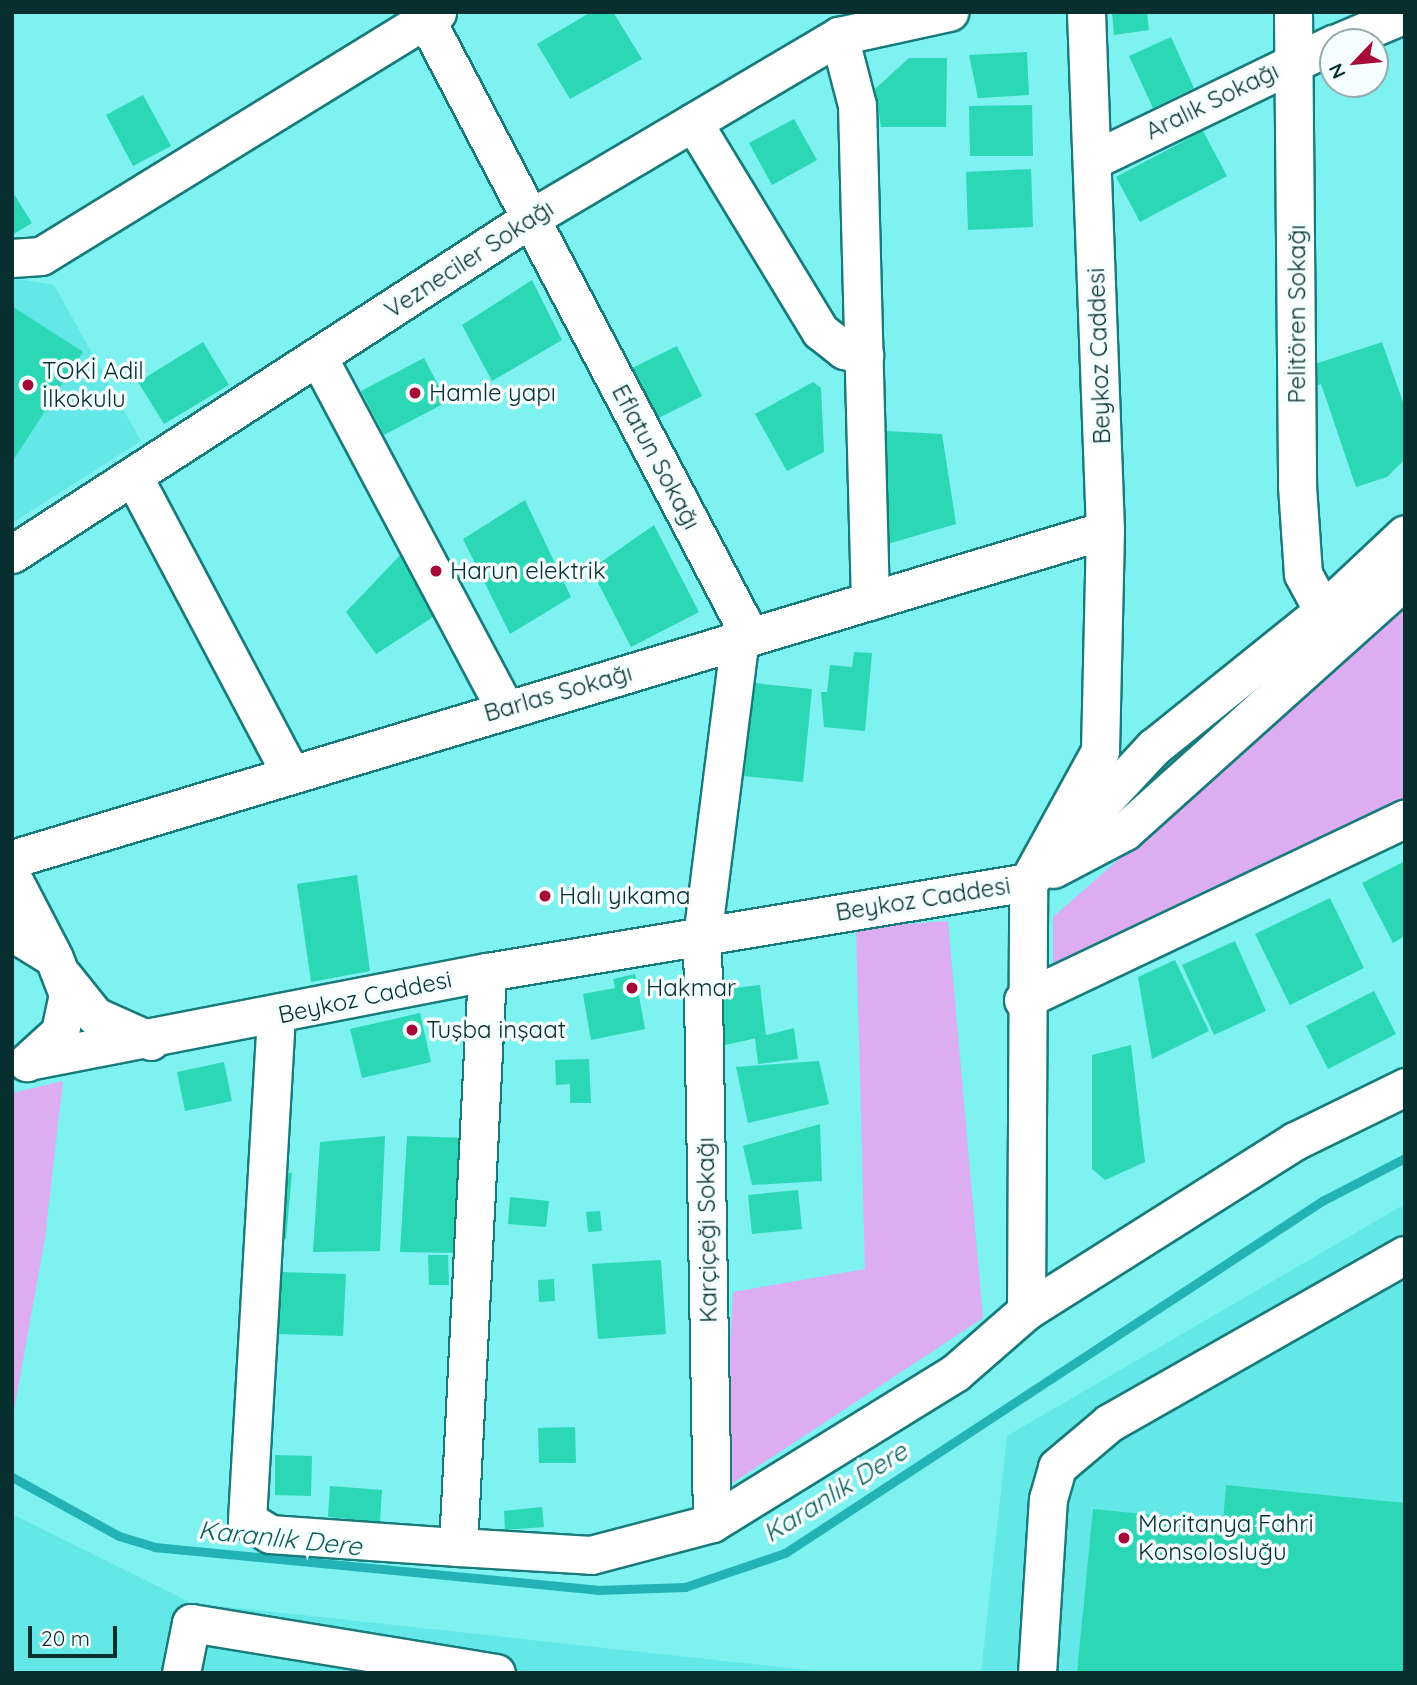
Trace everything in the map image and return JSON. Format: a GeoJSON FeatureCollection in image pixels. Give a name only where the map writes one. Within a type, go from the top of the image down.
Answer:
{"type":"FeatureCollection","features":[{"type":"Feature","properties":{"kind":"street","name":"Vezneciler Sokağı"},"geometry":{"type":"LineString","coordinates":[[12,554],[531,218],[839,36],[949,12]]}},
{"type":"Feature","properties":{"kind":"street","name":"Beykoz Caddesi"},"geometry":{"type":"LineString","coordinates":[[23,1064],[152,1041],[487,972],[1028,882],[1100,751],[1105,530],[1086,12]]}},
{"type":"Feature","properties":{"kind":"street","name":"Pelitören Sokağı"},"geometry":{"type":"LineString","coordinates":[[1293,12],[1297,60],[1297,486],[1303,574],[1323,611]]}},
{"type":"Feature","properties":{"kind":"street"},"geometry":{"type":"LineString","coordinates":[[12,258],[41,256],[428,14]]}},
{"type":"Feature","properties":{"kind":"street","name":"Eflatun Sokağı"},"geometry":{"type":"LineString","coordinates":[[428,14],[531,218],[742,621],[702,937]]}},
{"type":"Feature","properties":{"kind":"street"},"geometry":{"type":"LineString","coordinates":[[1372,28],[1405,14]]}},
{"type":"Feature","properties":{"kind":"street"},"geometry":{"type":"LineString","coordinates":[[839,36],[857,106],[870,601]]}},
{"type":"Feature","properties":{"kind":"street","name":"Aralık Sokağı"},"geometry":{"type":"LineString","coordinates":[[1093,160],[1319,50]]}},
{"type":"Feature","properties":{"kind":"street"},"geometry":{"type":"LineString","coordinates":[[693,122],[820,331],[844,350],[864,355]]}},
{"type":"Feature","properties":{"kind":"street"},"geometry":{"type":"LineString","coordinates":[[318,357],[505,708]]}},
{"type":"Feature","properties":{"kind":"street"},"geometry":{"type":"LineString","coordinates":[[133,476],[289,771]]}},
{"type":"Feature","properties":{"kind":"street","name":"Barlas Sokağı"},"geometry":{"type":"LineString","coordinates":[[12,859],[289,771],[1105,530]]}},
{"type":"Feature","properties":{"kind":"street"},"geometry":{"type":"LineString","coordinates":[[1026,1311],[1023,1000],[1028,882],[1154,747],[1323,611],[1405,534]]}},
{"type":"Feature","properties":{"kind":"street"},"geometry":{"type":"LineString","coordinates":[[1028,882],[1125,831],[1405,580]]}},
{"type":"Feature","properties":{"kind":"street"},"geometry":{"type":"LineString","coordinates":[[1023,1000],[1405,819]]}},
{"type":"Feature","properties":{"kind":"street"},"geometry":{"type":"LineString","coordinates":[[12,877],[59,967],[95,1016],[152,1041]]}},
{"type":"Feature","properties":{"kind":"street"},"geometry":{"type":"LineString","coordinates":[[12,932],[59,967],[67,1004],[60,1032],[23,1064]]}},
{"type":"Feature","properties":{"kind":"street","name":"Karçiçeği Sokağı"},"geometry":{"type":"LineString","coordinates":[[702,937],[712,1523]]}},
{"type":"Feature","properties":{"kind":"street"},"geometry":{"type":"LineString","coordinates":[[458,1547],[487,972]]}},
{"type":"Feature","properties":{"kind":"street"},"geometry":{"type":"LineString","coordinates":[[276,1015],[247,1520],[270,1534],[458,1547],[591,1555],[712,1523],[955,1373],[1026,1311],[1295,1141],[1405,1087]]}},
{"type":"Feature","properties":{"kind":"street"},"geometry":{"type":"LineString","coordinates":[[1037,1673],[1048,1499],[1057,1467],[1110,1423],[1405,1255]]}},
{"type":"Feature","properties":{"kind":"street"},"geometry":{"type":"LineString","coordinates":[[181,1673],[191,1623],[496,1673]]}},
{"type":"Feature","properties":{"kind":"shaded area"},"geometry":{"type":"Polygon","coordinates":[[[12,278],[54,285],[141,441],[12,523],[12,278]]]}},
{"type":"Feature","properties":{"kind":"shaded area"},"geometry":{"type":"Polygon","coordinates":[[[1405,608],[1405,805],[1053,979],[1053,917],[1405,608]]]}},
{"type":"Feature","properties":{"kind":"shaded area"},"geometry":{"type":"Polygon","coordinates":[[[948,921],[983,1318],[722,1490],[733,1292],[865,1269],[856,928],[948,921]]]}},
{"type":"Feature","properties":{"kind":"shaded area"},"geometry":{"type":"Polygon","coordinates":[[[63,1081],[45,1238],[12,1422],[12,1093],[63,1081]]]}},
{"type":"Feature","properties":{"kind":"shaded area"},"geometry":{"type":"Polygon","coordinates":[[[1405,1204],[1405,1673],[981,1673],[1007,1436],[1405,1204]]]}},
{"type":"Feature","properties":{"kind":"shaded area"},"geometry":{"type":"Polygon","coordinates":[[[12,1514],[191,1603],[836,1673],[12,1673],[12,1514]]]}},
{"type":"Feature","properties":{"kind":"building"},"geometry":{"type":"Polygon","coordinates":[[[591,12],[613,12],[642,59],[570,99],[537,44],[591,12]]]}},
{"type":"Feature","properties":{"kind":"building"},"geometry":{"type":"Polygon","coordinates":[[[1112,12],[1147,12],[1149,30],[1114,35],[1112,12]]]}},
{"type":"Feature","properties":{"kind":"building"},"geometry":{"type":"Polygon","coordinates":[[[1171,37],[1194,88],[1153,108],[1129,56],[1171,37]]]}},
{"type":"Feature","properties":{"kind":"building"},"geometry":{"type":"Polygon","coordinates":[[[1027,52],[1029,95],[978,98],[969,55],[1027,52]]]}},
{"type":"Feature","properties":{"kind":"building"},"geometry":{"type":"Polygon","coordinates":[[[909,58],[947,58],[946,127],[881,127],[875,89],[909,58]]]}},
{"type":"Feature","properties":{"kind":"building"},"geometry":{"type":"Polygon","coordinates":[[[143,95],[171,146],[133,166],[106,115],[143,95]]]}},
{"type":"Feature","properties":{"kind":"building"},"geometry":{"type":"Polygon","coordinates":[[[1032,105],[1033,156],[970,156],[969,106],[1032,105]]]}},
{"type":"Feature","properties":{"kind":"building"},"geometry":{"type":"Polygon","coordinates":[[[794,119],[817,160],[772,185],[749,143],[794,119]]]}},
{"type":"Feature","properties":{"kind":"building"},"geometry":{"type":"Polygon","coordinates":[[[1203,131],[1227,176],[1140,222],[1116,177],[1203,131]]]}},
{"type":"Feature","properties":{"kind":"building"},"geometry":{"type":"Polygon","coordinates":[[[1031,169],[1033,227],[968,230],[966,172],[1031,169]]]}},
{"type":"Feature","properties":{"kind":"building"},"geometry":{"type":"Polygon","coordinates":[[[12,191],[32,223],[12,235],[12,191]]]}},
{"type":"Feature","properties":{"kind":"building"},"geometry":{"type":"Polygon","coordinates":[[[532,280],[562,340],[492,381],[462,325],[532,280]]]}},
{"type":"Feature","properties":{"kind":"building"},"geometry":{"type":"Polygon","coordinates":[[[12,306],[83,352],[12,462],[12,306]]]}},
{"type":"Feature","properties":{"kind":"building"},"geometry":{"type":"Polygon","coordinates":[[[203,342],[229,385],[164,424],[138,382],[203,342]]]}},
{"type":"Feature","properties":{"kind":"building"},"geometry":{"type":"Polygon","coordinates":[[[1382,342],[1405,408],[1405,459],[1387,477],[1356,487],[1321,384],[1313,387],[1309,374],[1317,371],[1315,364],[1382,342]]]}},
{"type":"Feature","properties":{"kind":"building"},"geometry":{"type":"Polygon","coordinates":[[[677,346],[702,396],[651,422],[626,371],[677,346]]]}},
{"type":"Feature","properties":{"kind":"building"},"geometry":{"type":"Polygon","coordinates":[[[424,358],[447,402],[384,435],[361,391],[424,358]]]}},
{"type":"Feature","properties":{"kind":"building"},"geometry":{"type":"Polygon","coordinates":[[[813,382],[821,388],[824,452],[787,471],[755,414],[813,382]]]}},
{"type":"Feature","properties":{"kind":"building"},"geometry":{"type":"Polygon","coordinates":[[[886,431],[942,434],[956,524],[884,545],[886,431]]]}},
{"type":"Feature","properties":{"kind":"building"},"geometry":{"type":"Polygon","coordinates":[[[525,500],[571,597],[510,634],[463,539],[525,500]]]}},
{"type":"Feature","properties":{"kind":"building"},"geometry":{"type":"Polygon","coordinates":[[[654,525],[699,612],[631,647],[591,569],[654,525]]]}},
{"type":"Feature","properties":{"kind":"building"},"geometry":{"type":"Polygon","coordinates":[[[406,549],[447,608],[376,654],[346,612],[406,549]]]}},
{"type":"Feature","properties":{"kind":"building"},"geometry":{"type":"Polygon","coordinates":[[[854,652],[872,653],[865,731],[824,727],[821,692],[827,692],[830,665],[852,667],[854,652]]]}},
{"type":"Feature","properties":{"kind":"building"},"geometry":{"type":"Polygon","coordinates":[[[753,683],[812,689],[803,782],[744,776],[753,683]]]}},
{"type":"Feature","properties":{"kind":"building"},"geometry":{"type":"Polygon","coordinates":[[[1405,861],[1405,936],[1393,943],[1362,883],[1405,861]]]}},
{"type":"Feature","properties":{"kind":"building"},"geometry":{"type":"Polygon","coordinates":[[[357,875],[370,971],[311,982],[297,884],[357,875]]]}},
{"type":"Feature","properties":{"kind":"building"},"geometry":{"type":"Polygon","coordinates":[[[1330,898],[1364,968],[1290,1005],[1255,934],[1330,898]]]}},
{"type":"Feature","properties":{"kind":"building"},"geometry":{"type":"Polygon","coordinates":[[[1235,941],[1266,1011],[1214,1035],[1182,965],[1235,941]]]}},
{"type":"Feature","properties":{"kind":"building"},"geometry":{"type":"Polygon","coordinates":[[[1175,960],[1209,1031],[1152,1059],[1138,977],[1175,960]]]}},
{"type":"Feature","properties":{"kind":"building"},"geometry":{"type":"Polygon","coordinates":[[[635,974],[645,1029],[591,1040],[583,994],[615,988],[613,979],[635,974]]]}},
{"type":"Feature","properties":{"kind":"building"},"geometry":{"type":"Polygon","coordinates":[[[760,985],[766,1036],[716,1047],[709,991],[760,985]]]}},
{"type":"Feature","properties":{"kind":"building"},"geometry":{"type":"Polygon","coordinates":[[[1374,991],[1396,1034],[1328,1069],[1306,1026],[1374,991]]]}},
{"type":"Feature","properties":{"kind":"building"},"geometry":{"type":"Polygon","coordinates":[[[420,1013],[431,1062],[362,1078],[350,1029],[420,1013]]]}},
{"type":"Feature","properties":{"kind":"building"},"geometry":{"type":"Polygon","coordinates":[[[794,1028],[798,1059],[758,1064],[755,1038],[794,1028]]]}},
{"type":"Feature","properties":{"kind":"building"},"geometry":{"type":"Polygon","coordinates":[[[1131,1045],[1145,1162],[1105,1180],[1092,1169],[1092,1055],[1131,1045]]]}},
{"type":"Feature","properties":{"kind":"building"},"geometry":{"type":"Polygon","coordinates":[[[589,1059],[591,1103],[570,1103],[570,1084],[556,1085],[555,1060],[589,1059]]]}},
{"type":"Feature","properties":{"kind":"building"},"geometry":{"type":"Polygon","coordinates":[[[819,1061],[829,1104],[748,1123],[736,1067],[819,1061]]]}},
{"type":"Feature","properties":{"kind":"building"},"geometry":{"type":"Polygon","coordinates":[[[224,1062],[232,1101],[185,1111],[177,1072],[224,1062]]]}},
{"type":"Feature","properties":{"kind":"building"},"geometry":{"type":"Polygon","coordinates":[[[820,1124],[822,1181],[752,1185],[743,1146],[820,1124]]]}},
{"type":"Feature","properties":{"kind":"building"},"geometry":{"type":"Polygon","coordinates":[[[385,1136],[380,1251],[313,1252],[320,1142],[385,1136]]]}},
{"type":"Feature","properties":{"kind":"building"},"geometry":{"type":"Polygon","coordinates":[[[407,1136],[467,1138],[461,1253],[400,1252],[407,1136]]]}},
{"type":"Feature","properties":{"kind":"building"},"geometry":{"type":"Polygon","coordinates":[[[277,1172],[292,1173],[286,1239],[271,1237],[277,1172]]]}},
{"type":"Feature","properties":{"kind":"building"},"geometry":{"type":"Polygon","coordinates":[[[798,1190],[802,1229],[752,1234],[748,1195],[798,1190]]]}},
{"type":"Feature","properties":{"kind":"building"},"geometry":{"type":"Polygon","coordinates":[[[510,1197],[549,1201],[546,1227],[508,1224],[510,1197]]]}},
{"type":"Feature","properties":{"kind":"building"},"geometry":{"type":"Polygon","coordinates":[[[600,1211],[602,1231],[588,1232],[586,1212],[600,1211]]]}},
{"type":"Feature","properties":{"kind":"building"},"geometry":{"type":"Polygon","coordinates":[[[428,1255],[448,1255],[449,1285],[429,1285],[428,1255]]]}},
{"type":"Feature","properties":{"kind":"building"},"geometry":{"type":"Polygon","coordinates":[[[661,1260],[666,1334],[598,1339],[592,1264],[661,1260]]]}},
{"type":"Feature","properties":{"kind":"building"},"geometry":{"type":"Polygon","coordinates":[[[281,1272],[346,1274],[343,1336],[279,1334],[281,1272]]]}},
{"type":"Feature","properties":{"kind":"building"},"geometry":{"type":"Polygon","coordinates":[[[554,1279],[555,1301],[539,1302],[538,1280],[554,1279]]]}},
{"type":"Feature","properties":{"kind":"building"},"geometry":{"type":"Polygon","coordinates":[[[575,1427],[576,1463],[539,1463],[538,1428],[575,1427]]]}},
{"type":"Feature","properties":{"kind":"building"},"geometry":{"type":"Polygon","coordinates":[[[275,1455],[312,1456],[311,1496],[275,1495],[275,1455]]]}},
{"type":"Feature","properties":{"kind":"building"},"geometry":{"type":"Polygon","coordinates":[[[1226,1485],[1405,1503],[1405,1673],[1077,1673],[1093,1509],[1223,1522],[1226,1485]]]}},
{"type":"Feature","properties":{"kind":"building"},"geometry":{"type":"Polygon","coordinates":[[[330,1486],[382,1490],[380,1522],[328,1517],[330,1486]]]}},
{"type":"Feature","properties":{"kind":"building"},"geometry":{"type":"Polygon","coordinates":[[[542,1507],[544,1527],[505,1530],[504,1511],[542,1507]]]}},
{"type":"Feature","properties":{"kind":"waterway","name":"Karanlık Dere"},"geometry":{"type":"LineString","coordinates":[[12,1477],[119,1536],[154,1547],[597,1590],[685,1587],[785,1553],[1322,1201],[1405,1158]]}},
{"type":"Feature","properties":{"kind":"place","name":"TOKİ Adil İlkokulu"},"geometry":{"type":"Point","coordinates":[28,385]}},
{"type":"Feature","properties":{"kind":"place","name":"Hamle yapı"},"geometry":{"type":"Point","coordinates":[415,393]}},
{"type":"Feature","properties":{"kind":"place","name":"Harun elektrik"},"geometry":{"type":"Point","coordinates":[436,571]}},
{"type":"Feature","properties":{"kind":"place","name":"Halı yıkama"},"geometry":{"type":"Point","coordinates":[545,896]}},
{"type":"Feature","properties":{"kind":"place","name":"Hakmar"},"geometry":{"type":"Point","coordinates":[632,988]}},
{"type":"Feature","properties":{"kind":"place","name":"Tuşba inşaat"},"geometry":{"type":"Point","coordinates":[412,1030]}},
{"type":"Feature","properties":{"kind":"place","name":"Moritanya Fahri Konsolosluğu"},"geometry":{"type":"Point","coordinates":[1124,1538]}}]}
